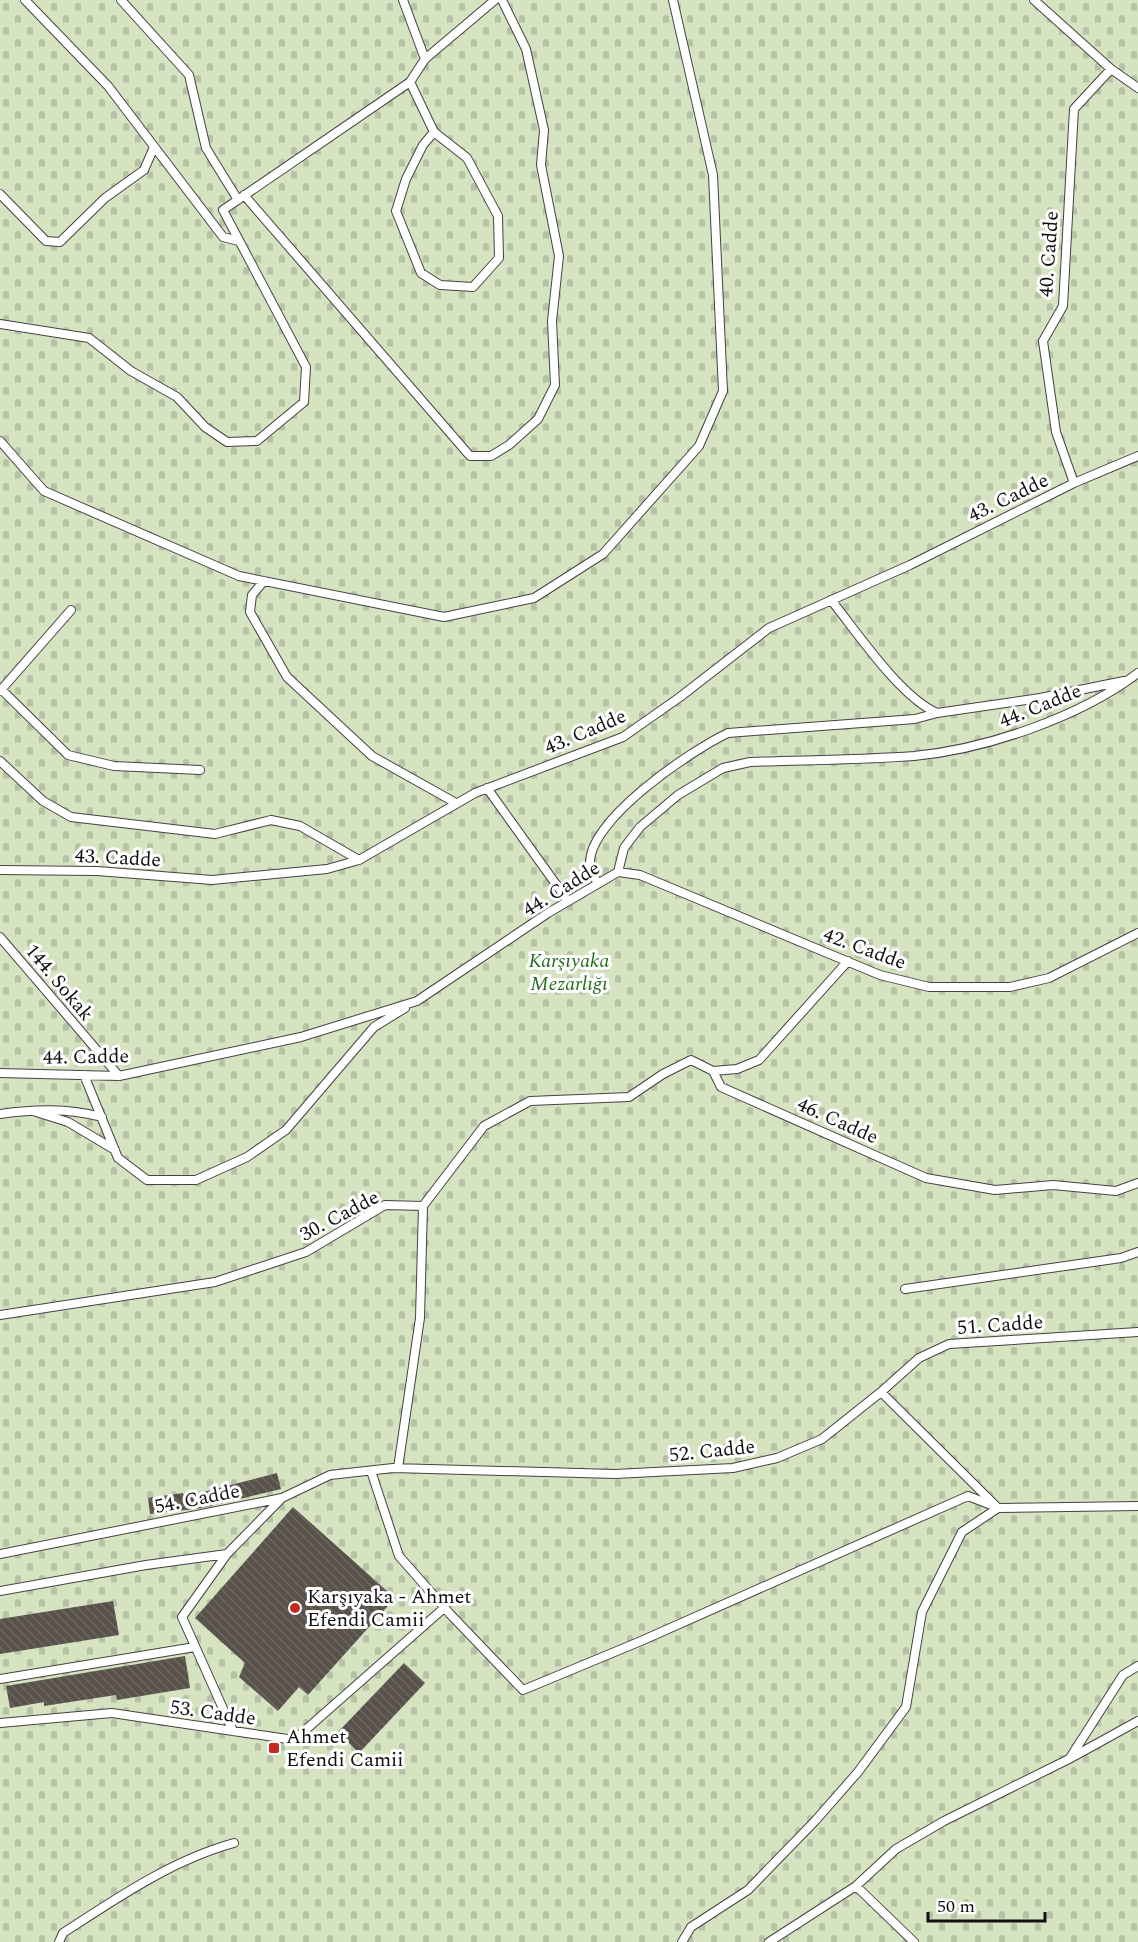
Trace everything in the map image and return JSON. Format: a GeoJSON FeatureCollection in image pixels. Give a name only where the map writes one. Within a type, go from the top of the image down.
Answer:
{"type":"FeatureCollection","features":[{"type":"Feature","properties":{"kind":"lane"},"geometry":{"type":"LineString","coordinates":[[26,0],[108,86],[223,237],[239,241]]}},
{"type":"Feature","properties":{"kind":"lane"},"geometry":{"type":"LineString","coordinates":[[121,0],[189,75],[206,148],[241,197],[470,456],[491,456],[509,445],[538,419],[555,385],[552,321],[559,256],[540,165],[544,130],[526,49],[502,0]]}},
{"type":"Feature","properties":{"kind":"lane"},"geometry":{"type":"LineString","coordinates":[[403,0],[424,59]]}},
{"type":"Feature","properties":{"kind":"lane"},"geometry":{"type":"LineString","coordinates":[[0,324],[89,338],[131,371],[177,396],[205,428],[227,442],[257,441],[304,402],[306,367],[223,210],[410,82],[424,59],[495,0]]}},
{"type":"Feature","properties":{"kind":"lane"},"geometry":{"type":"LineString","coordinates":[[0,441],[44,491],[239,576],[444,617],[534,598],[603,554],[699,446],[723,391],[713,175],[673,0]]}},
{"type":"Feature","properties":{"kind":"lane"},"geometry":{"type":"LineString","coordinates":[[1034,0],[1111,69],[1138,88]]}},
{"type":"Feature","properties":{"kind":"lane","name":"40. Cadde"},"geometry":{"type":"LineString","coordinates":[[1074,483],[1056,432],[1043,342],[1063,306],[1074,109],[1111,69]]}},
{"type":"Feature","properties":{"kind":"lane"},"geometry":{"type":"LineString","coordinates":[[410,82],[435,132],[467,158],[498,216],[499,258],[473,287],[440,285],[421,273],[396,211],[406,179],[423,145],[435,132]]}},
{"type":"Feature","properties":{"kind":"lane"},"geometry":{"type":"LineString","coordinates":[[0,194],[46,241],[60,242],[105,198],[144,170],[154,147]]}},
{"type":"Feature","properties":{"kind":"lane","name":"43. Cadde"},"geometry":{"type":"LineString","coordinates":[[0,870],[97,871],[212,880],[327,868],[359,860],[456,803],[488,788],[623,737],[680,697],[769,628],[1074,483],[1138,456]]}},
{"type":"Feature","properties":{"kind":"lane"},"geometry":{"type":"LineString","coordinates":[[264,581],[252,595],[250,612],[287,677],[372,756],[456,803]]}},
{"type":"Feature","properties":{"kind":"lane"},"geometry":{"type":"LineString","coordinates":[[831,600],[888,670],[924,707],[937,713]]}},
{"type":"Feature","properties":{"kind":"lane"},"geometry":{"type":"LineString","coordinates":[[71,610],[1,690],[68,755],[114,766],[200,770]]}},
{"type":"Feature","properties":{"kind":"lane","name":"44. Cadde"},"geometry":{"type":"LineString","coordinates":[[0,1073],[119,1076],[301,1037],[417,1001],[597,882],[618,872],[624,848],[640,827],[678,795],[723,768],[750,762],[915,756],[1011,737],[1101,698],[1138,673]]}},
{"type":"Feature","properties":{"kind":"lane"},"geometry":{"type":"LineString","coordinates":[[597,882],[590,865],[595,844],[610,823],[651,781],[701,745],[728,733],[915,719],[937,713],[1040,698],[1128,680]]}},
{"type":"Feature","properties":{"kind":"lane"},"geometry":{"type":"LineString","coordinates":[[0,761],[43,801],[71,817],[215,834],[271,820],[300,826],[359,860]]}},
{"type":"Feature","properties":{"kind":"lane"},"geometry":{"type":"LineString","coordinates":[[488,788],[568,901]]}},
{"type":"Feature","properties":{"kind":"lane","name":"42. Cadde"},"geometry":{"type":"LineString","coordinates":[[618,872],[640,875],[880,975],[929,987],[1010,987],[1048,978],[1138,933]]}},
{"type":"Feature","properties":{"kind":"lane","name":"144. Sokak"},"geometry":{"type":"LineString","coordinates":[[0,937],[119,1076]]}},
{"type":"Feature","properties":{"kind":"lane"},"geometry":{"type":"LineString","coordinates":[[398,1468],[420,1318],[423,1206],[484,1126],[530,1101],[629,1097],[663,1074],[691,1060],[713,1071],[737,1069],[759,1060],[848,961]]}},
{"type":"Feature","properties":{"kind":"lane"},"geometry":{"type":"LineString","coordinates":[[84,1075],[118,1158],[147,1180],[196,1180],[247,1157],[285,1130],[374,1027],[417,1001]]}},
{"type":"Feature","properties":{"kind":"lane","name":"46. Cadde"},"geometry":{"type":"LineString","coordinates":[[713,1071],[721,1087],[926,1178],[994,1190],[1053,1185],[1116,1191],[1138,1183]]}},
{"type":"Feature","properties":{"kind":"lane"},"geometry":{"type":"LineString","coordinates":[[30,1110],[68,1122],[115,1150]]}},
{"type":"Feature","properties":{"kind":"lane"},"geometry":{"type":"LineString","coordinates":[[0,1114],[30,1110],[81,1111],[102,1116]]}},
{"type":"Feature","properties":{"kind":"lane","name":"30. Cadde"},"geometry":{"type":"LineString","coordinates":[[0,1315],[215,1282],[306,1252],[385,1205],[423,1206]]}},
{"type":"Feature","properties":{"kind":"lane"},"geometry":{"type":"LineString","coordinates":[[905,1289],[1121,1258],[1138,1252]]}},
{"type":"Feature","properties":{"kind":"lane","name":"51. Cadde"},"geometry":{"type":"LineString","coordinates":[[881,1392],[919,1359],[949,1344],[1138,1332]]}},
{"type":"Feature","properties":{"kind":"lane"},"geometry":{"type":"LineString","coordinates":[[881,1392],[998,1508]]}},
{"type":"Feature","properties":{"kind":"lane","name":"52. Cadde"},"geometry":{"type":"LineString","coordinates":[[398,1468],[615,1474],[733,1468],[777,1458],[822,1439],[881,1392]]}},
{"type":"Feature","properties":{"kind":"lane","name":"54. Cadde"},"geometry":{"type":"LineString","coordinates":[[0,1554],[282,1498],[330,1475],[398,1468]]}},
{"type":"Feature","properties":{"kind":"lane"},"geometry":{"type":"LineString","coordinates":[[371,1471],[399,1556],[444,1608],[523,1690],[641,1641],[968,1496],[998,1508],[1138,1506]]}},
{"type":"Feature","properties":{"kind":"lane"},"geometry":{"type":"LineString","coordinates":[[233,1731],[182,1617],[226,1554],[282,1498]]}},
{"type":"Feature","properties":{"kind":"lane"},"geometry":{"type":"LineString","coordinates":[[682,1942],[690,1927],[748,1890],[815,1821],[858,1772],[906,1707],[922,1612],[962,1532],[998,1508]]}},
{"type":"Feature","properties":{"kind":"lane"},"geometry":{"type":"LineString","coordinates":[[0,1591],[146,1565],[226,1554]]}},
{"type":"Feature","properties":{"kind":"lane","name":"53. Cadde"},"geometry":{"type":"LineString","coordinates":[[0,1723],[112,1713],[294,1740],[444,1608]]}},
{"type":"Feature","properties":{"kind":"lane"},"geometry":{"type":"LineString","coordinates":[[0,1679],[195,1647]]}},
{"type":"Feature","properties":{"kind":"lane"},"geometry":{"type":"LineString","coordinates":[[1070,1759],[1123,1675],[1138,1666]]}},
{"type":"Feature","properties":{"kind":"lane"},"geometry":{"type":"LineString","coordinates":[[769,1942],[856,1886],[896,1849],[934,1826],[1070,1759],[1138,1721]]}},
{"type":"Feature","properties":{"kind":"lane"},"geometry":{"type":"LineString","coordinates":[[59,1942],[63,1933],[172,1867],[210,1850],[234,1844]]}},
{"type":"Feature","properties":{"kind":"lane"},"geometry":{"type":"LineString","coordinates":[[856,1886],[914,1942]]}},
{"type":"Feature","properties":{"kind":"green space","name":"Karşıyaka Mezarlığı"},"geometry":{"type":"Polygon","coordinates":[[[0,0],[1138,0],[1138,1942],[0,1942],[0,0]]]}},
{"type":"Feature","properties":{"kind":"building"},"geometry":{"type":"Polygon","coordinates":[[[277,1473],[281,1489],[202,1508],[150,1514],[148,1498],[183,1493],[184,1497],[277,1473]]]}},
{"type":"Feature","properties":{"kind":"building","name":"Karşıyaka - Ahmet Efendi Camii"},"geometry":{"type":"Polygon","coordinates":[[[293,1507],[395,1598],[308,1695],[299,1687],[278,1711],[239,1677],[245,1663],[195,1618],[293,1507]]]}},
{"type":"Feature","properties":{"kind":"building"},"geometry":{"type":"Polygon","coordinates":[[[113,1601],[119,1635],[0,1654],[0,1619],[113,1601]]]}},
{"type":"Feature","properties":{"kind":"building"},"geometry":{"type":"Polygon","coordinates":[[[185,1656],[190,1688],[117,1700],[116,1695],[44,1706],[44,1702],[10,1708],[6,1686],[185,1656]]]}},
{"type":"Feature","properties":{"kind":"building"},"geometry":{"type":"Polygon","coordinates":[[[404,1663],[425,1683],[359,1753],[338,1732],[404,1663]]]}},
{"type":"Feature","properties":{"kind":"place","name":"Karşıyaka - Ahmet Efendi Camii"},"geometry":{"type":"Point","coordinates":[295,1608]}},
{"type":"Feature","properties":{"kind":"place","name":"Ahmet Efendi Camii"},"geometry":{"type":"Point","coordinates":[274,1748]}}]}
